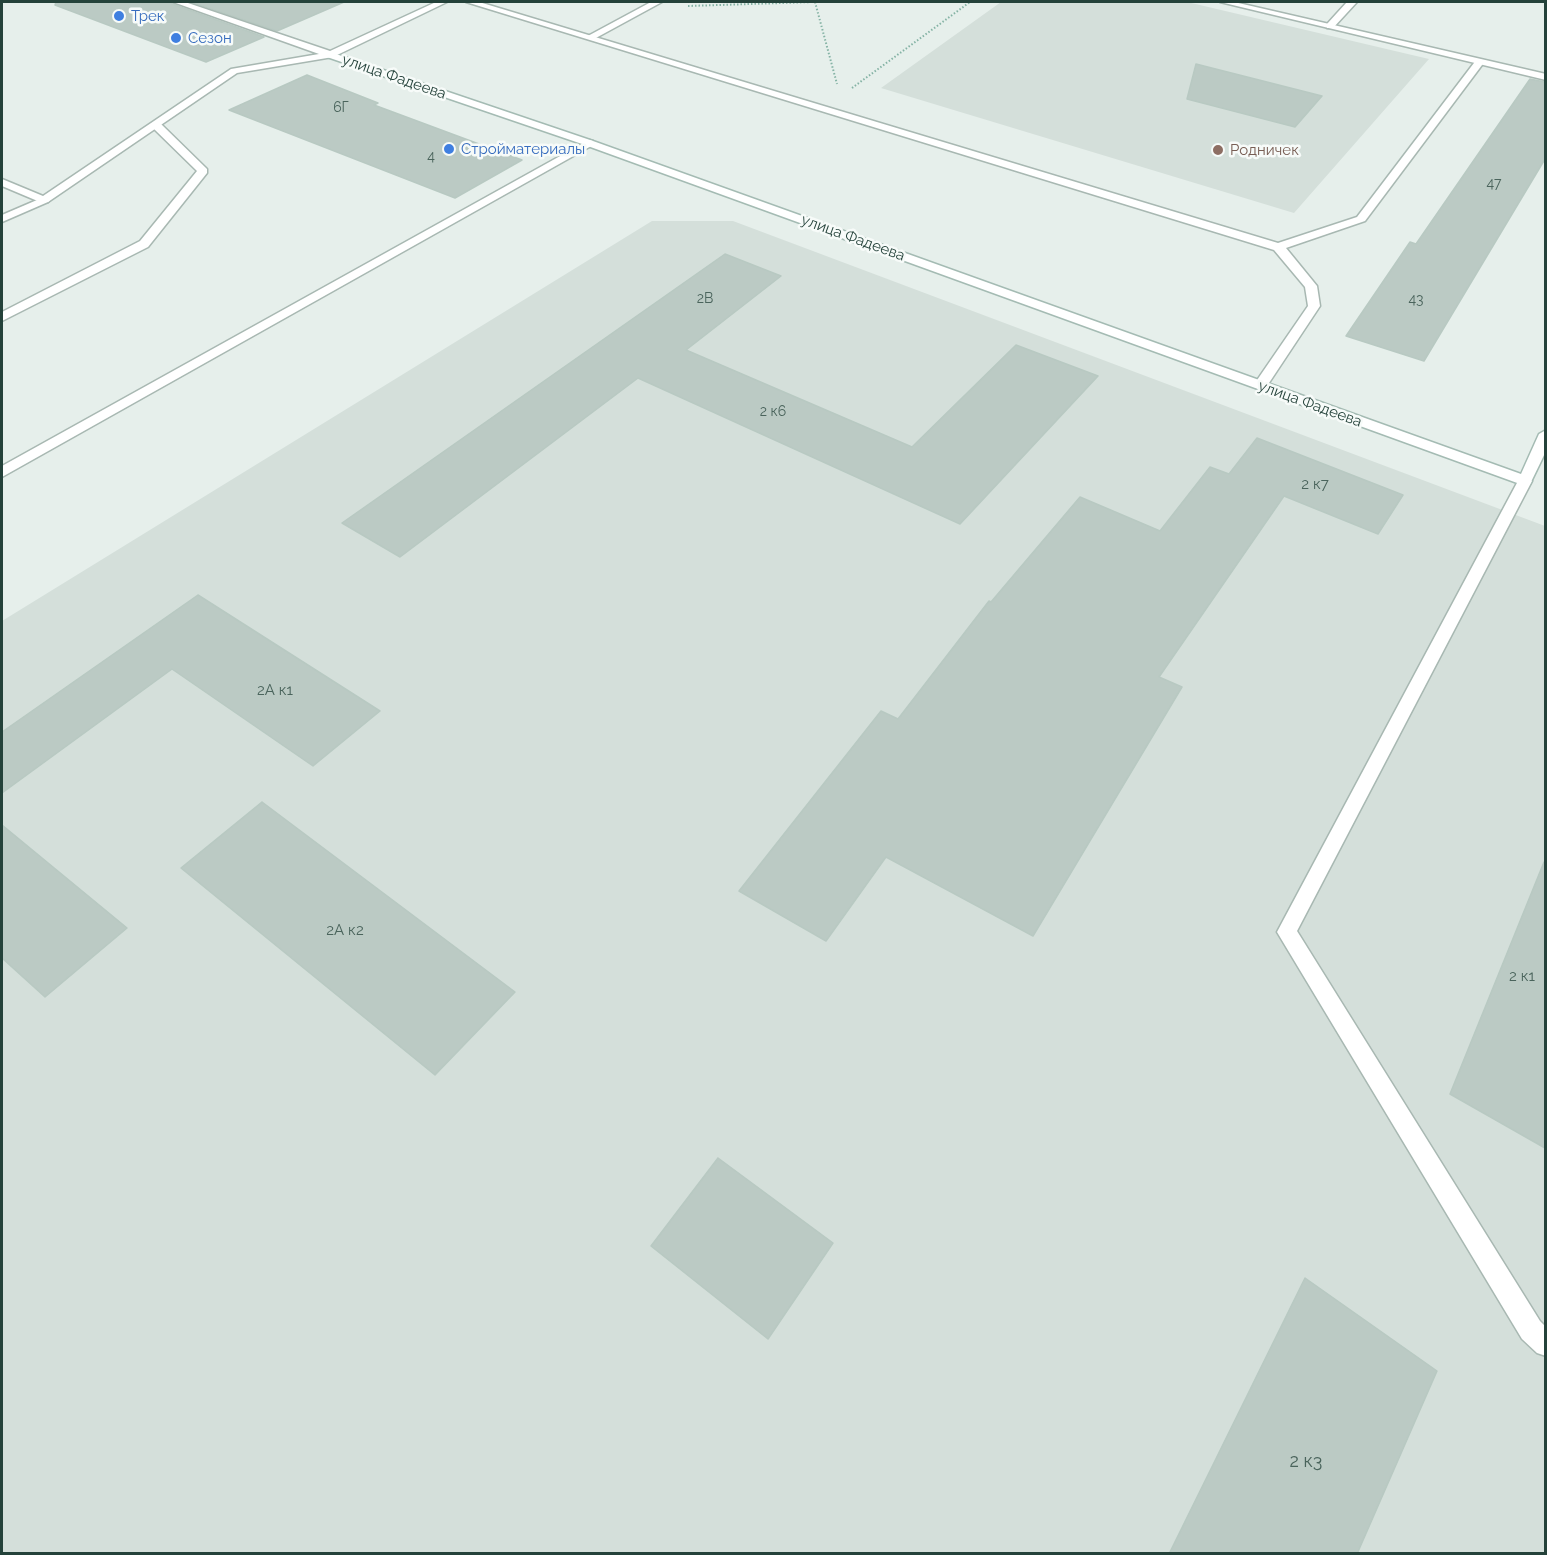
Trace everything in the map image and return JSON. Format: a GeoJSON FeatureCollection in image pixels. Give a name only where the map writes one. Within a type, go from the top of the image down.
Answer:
{"type":"FeatureCollection","features":[{"type":"Feature","properties":{"kind":"street","name":"улица Фадеева"},"geometry":{"type":"LineString","coordinates":[[178,2],[589,143],[1526,481]]}},
{"type":"Feature","properties":{"kind":"street"},"geometry":{"type":"LineString","coordinates":[[2,219],[44,200],[157,126],[234,71],[330,55],[442,2]]}},
{"type":"Feature","properties":{"kind":"street"},"geometry":{"type":"LineString","coordinates":[[471,2],[1278,247],[1311,286],[1314,306],[1260,386]]}},
{"type":"Feature","properties":{"kind":"street"},"geometry":{"type":"LineString","coordinates":[[591,37],[657,2]]}},
{"type":"Feature","properties":{"kind":"street"},"geometry":{"type":"LineString","coordinates":[[1225,2],[1545,77]]}},
{"type":"Feature","properties":{"kind":"street"},"geometry":{"type":"LineString","coordinates":[[1330,26],[1352,2]]}},
{"type":"Feature","properties":{"kind":"street"},"geometry":{"type":"LineString","coordinates":[[1278,247],[1361,219],[1480,61]]}},
{"type":"Feature","properties":{"kind":"street"},"geometry":{"type":"LineString","coordinates":[[2,317],[144,244],[203,171],[157,126]]}},
{"type":"Feature","properties":{"kind":"street"},"geometry":{"type":"LineString","coordinates":[[2,472],[589,143]]}},
{"type":"Feature","properties":{"kind":"street"},"geometry":{"type":"LineString","coordinates":[[2,182],[44,200]]}},
{"type":"Feature","properties":{"kind":"street"},"geometry":{"type":"LineString","coordinates":[[1545,434],[1526,481],[1287,932],[1532,1330],[1545,1344]]}},
{"type":"Feature","properties":{"kind":"path"},"geometry":{"type":"LineString","coordinates":[[645,8],[814,2],[840,97]]}},
{"type":"Feature","properties":{"kind":"path"},"geometry":{"type":"LineString","coordinates":[[829,111],[840,97],[970,2]]}},
{"type":"Feature","properties":{"kind":"shaded area","name":"Родничек"},"geometry":{"type":"Polygon","coordinates":[[[1001,2],[1187,2],[1429,59],[1294,213],[881,88],[1001,2]]]}},
{"type":"Feature","properties":{"kind":"shaded area"},"geometry":{"type":"Polygon","coordinates":[[[652,221],[733,221],[1545,526],[1545,1553],[2,1554],[2,621],[652,221]]]}},
{"type":"Feature","properties":{"kind":"building"},"geometry":{"type":"Polygon","coordinates":[[[56,2],[171,2],[264,37],[206,62],[55,5],[56,2]]]}},
{"type":"Feature","properties":{"kind":"building"},"geometry":{"type":"Polygon","coordinates":[[[191,2],[344,2],[277,31],[191,2]]]}},
{"type":"Feature","properties":{"kind":"building"},"geometry":{"type":"Polygon","coordinates":[[[1196,64],[1322,96],[1295,127],[1187,99],[1196,64]]]}},
{"type":"Feature","properties":{"kind":"building"},"geometry":{"type":"Polygon","coordinates":[[[307,75],[378,103],[374,105],[522,160],[455,198],[229,110],[307,75]]]}},
{"type":"Feature","properties":{"kind":"building"},"geometry":{"type":"Polygon","coordinates":[[[1530,79],[1545,82],[1545,159],[1424,361],[1346,336],[1410,242],[1416,244],[1530,79]]]}},
{"type":"Feature","properties":{"kind":"building"},"geometry":{"type":"Polygon","coordinates":[[[725,254],[781,276],[686,350],[912,447],[1016,345],[1098,376],[960,524],[638,378],[400,557],[342,523],[725,254]]]}},
{"type":"Feature","properties":{"kind":"building"},"geometry":{"type":"Polygon","coordinates":[[[1257,438],[1403,495],[1378,534],[1284,496],[1159,677],[1182,687],[1033,936],[886,857],[826,941],[739,891],[881,711],[898,719],[989,601],[991,602],[1080,497],[1160,531],[1210,467],[1229,474],[1257,438]]]}},
{"type":"Feature","properties":{"kind":"building"},"geometry":{"type":"Polygon","coordinates":[[[198,595],[380,711],[313,766],[172,669],[2,793],[2,732],[198,595]]]}},
{"type":"Feature","properties":{"kind":"building"},"geometry":{"type":"Polygon","coordinates":[[[262,802],[515,992],[435,1075],[181,868],[262,802]]]}},
{"type":"Feature","properties":{"kind":"building"},"geometry":{"type":"Polygon","coordinates":[[[2,825],[127,928],[45,997],[2,958],[2,825]]]}},
{"type":"Feature","properties":{"kind":"building"},"geometry":{"type":"Polygon","coordinates":[[[1545,863],[1545,1148],[1450,1094],[1545,863]]]}},
{"type":"Feature","properties":{"kind":"building"},"geometry":{"type":"Polygon","coordinates":[[[718,1158],[833,1243],[768,1339],[651,1246],[718,1158]]]}},
{"type":"Feature","properties":{"kind":"building"},"geometry":{"type":"Polygon","coordinates":[[[1305,1278],[1437,1371],[1357,1554],[1169,1554],[1305,1278]]]}},
{"type":"Feature","properties":{"kind":"place","name":"Трек"},"geometry":{"type":"Point","coordinates":[119,16]}},
{"type":"Feature","properties":{"kind":"place","name":"Сезон"},"geometry":{"type":"Point","coordinates":[176,38]}},
{"type":"Feature","properties":{"kind":"place","name":"Стройматериалы"},"geometry":{"type":"Point","coordinates":[449,149]}},
{"type":"Feature","properties":{"kind":"place","name":"Родничек"},"geometry":{"type":"Point","coordinates":[1218,150]}}]}
